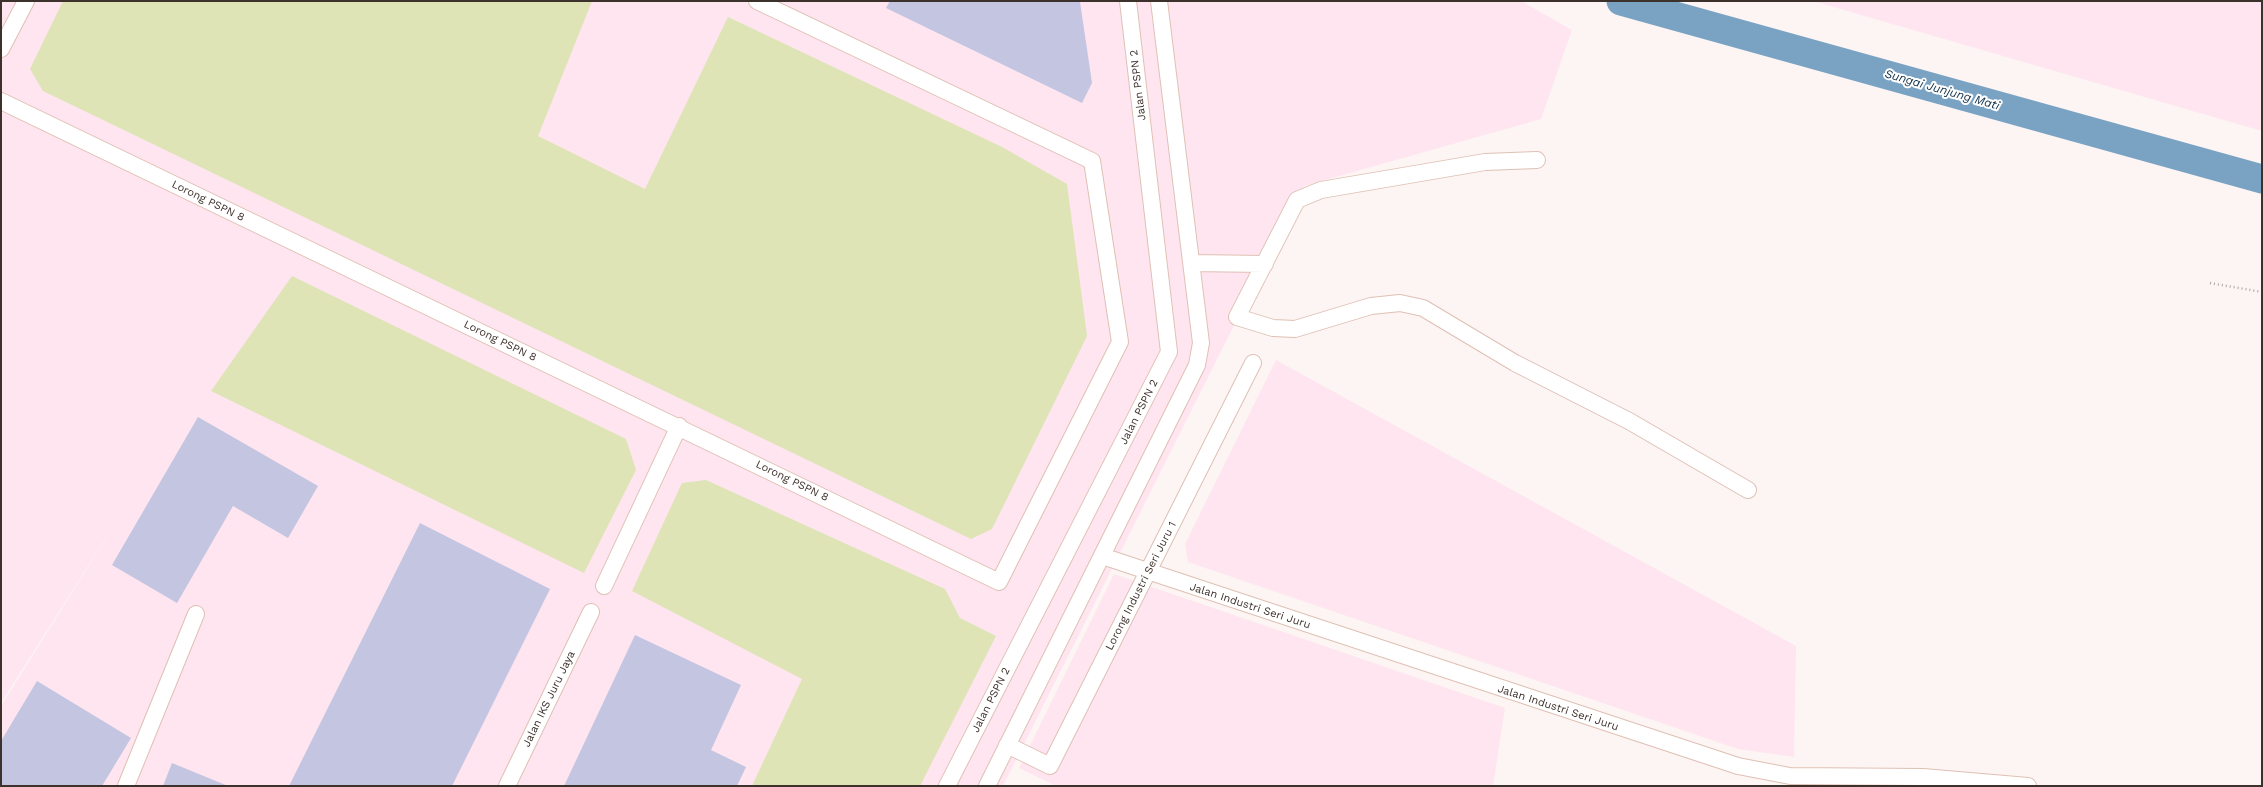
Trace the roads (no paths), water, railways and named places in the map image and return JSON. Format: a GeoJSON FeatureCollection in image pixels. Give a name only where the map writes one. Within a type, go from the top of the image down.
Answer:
{"type":"FeatureCollection","features":[{"type":"Feature","properties":{"kind":"street"},"geometry":{"type":"LineString","coordinates":[[1,49],[26,1]]}},
{"type":"Feature","properties":{"kind":"street","name":"Lorong PSPN 8"},"geometry":{"type":"LineString","coordinates":[[1,101],[679,426],[999,582],[1120,342],[1092,161],[757,1]]}},
{"type":"Feature","properties":{"kind":"street","name":"Jalan PSPN 2"},"geometry":{"type":"LineString","coordinates":[[947,786],[1169,352],[1128,1]]}},
{"type":"Feature","properties":{"kind":"street"},"geometry":{"type":"LineString","coordinates":[[991,785],[1007,745],[1197,365],[1201,343],[1159,1]]}},
{"type":"Feature","properties":{"kind":"street"},"geometry":{"type":"LineString","coordinates":[[1537,160],[1485,162],[1321,190],[1297,200],[1237,317],[1273,328],[1295,329],[1371,306],[1400,303],[1423,308],[1515,363],[1629,421],[1748,490]]}},
{"type":"Feature","properties":{"kind":"street"},"geometry":{"type":"LineString","coordinates":[[1191,263],[1265,264]]}},
{"type":"Feature","properties":{"kind":"street","name":"Lorong Industri Seri Juru 1"},"geometry":{"type":"LineString","coordinates":[[1007,745],[1050,766],[1253,363]]}},
{"type":"Feature","properties":{"kind":"street"},"geometry":{"type":"LineString","coordinates":[[604,586],[679,426]]}},
{"type":"Feature","properties":{"kind":"street","name":"Jalan Industri Seri Juru"},"geometry":{"type":"LineString","coordinates":[[1102,556],[1738,766],[1790,776],[2028,786]]}},
{"type":"Feature","properties":{"kind":"street","name":"Jalan IKS Juru Jaya"},"geometry":{"type":"LineString","coordinates":[[507,786],[591,612]]}},
{"type":"Feature","properties":{"kind":"street"},"geometry":{"type":"LineString","coordinates":[[126,786],[196,614]]}},
{"type":"Feature","properties":{"kind":"waterway","name":"Sungai Junjung Mati"},"geometry":{"type":"LineString","coordinates":[[1621,1],[2262,179]]}}]}
